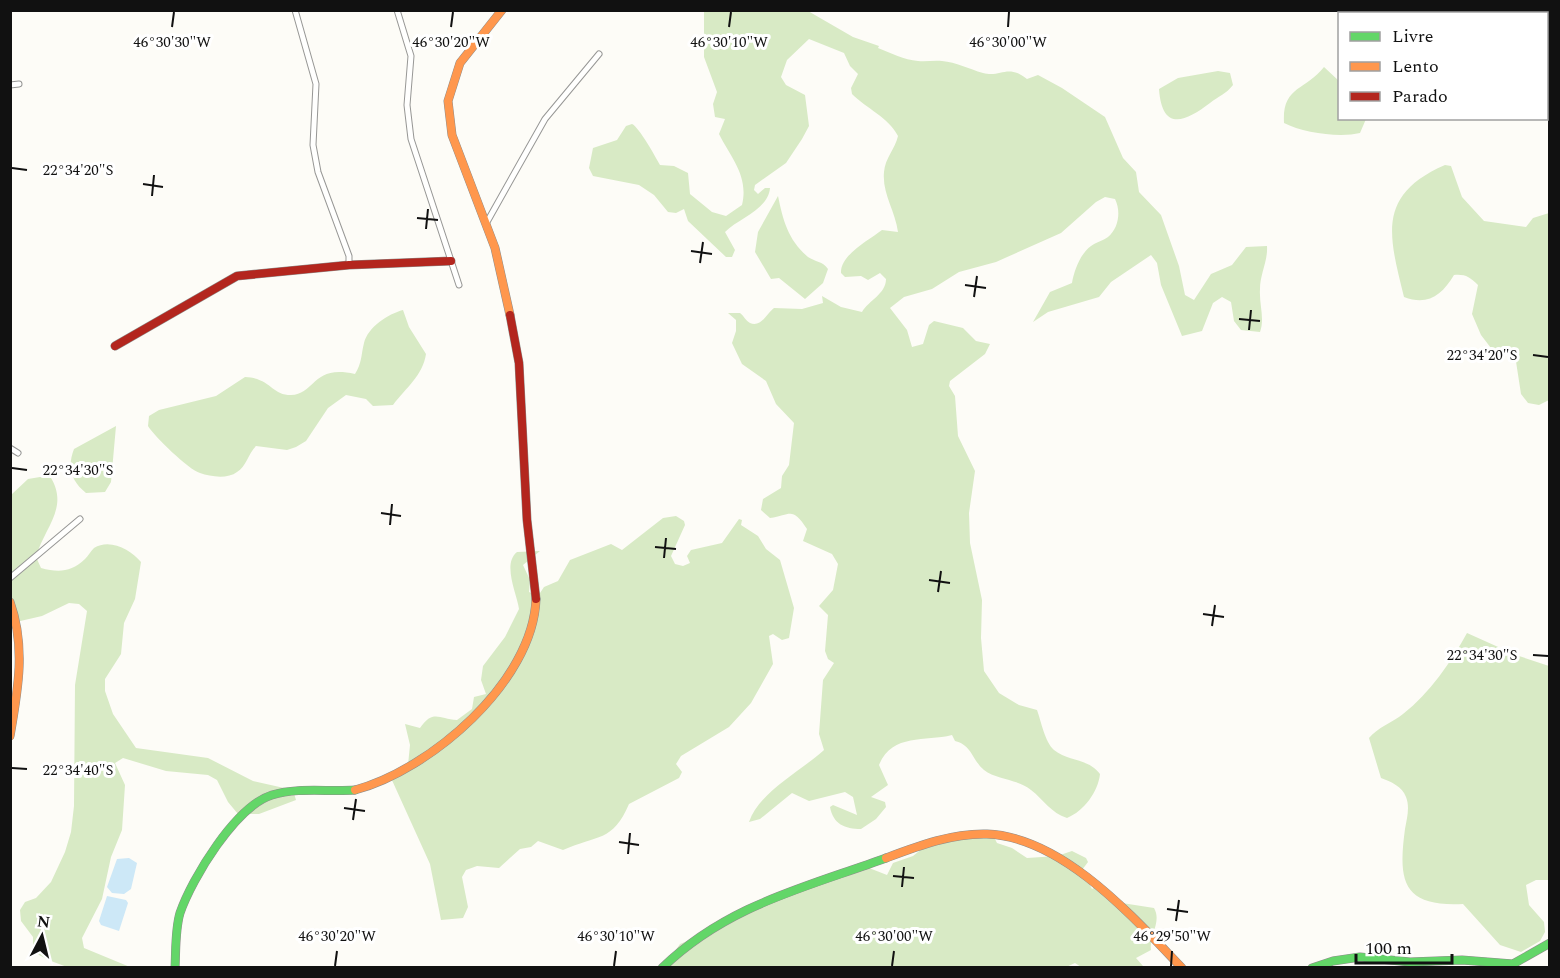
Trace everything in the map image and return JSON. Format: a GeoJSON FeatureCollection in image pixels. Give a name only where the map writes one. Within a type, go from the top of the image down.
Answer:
{"type":"FeatureCollection","features":[{"type":"Feature","properties":{"kind":"street"},"geometry":{"type":"LineString","coordinates":[[295,10],[316,84],[313,145],[316,165],[349,256],[349,265]]}},
{"type":"Feature","properties":{"kind":"street"},"geometry":{"type":"LineString","coordinates":[[397,10],[411,56],[407,105],[409,131],[459,285]]}},
{"type":"Feature","properties":{"kind":"street"},"geometry":{"type":"LineString","coordinates":[[175,968],[178,923],[185,900],[228,831],[245,809],[262,798],[275,794],[356,790],[387,781],[400,774],[452,737],[482,710],[499,688],[530,634],[537,601],[527,522],[517,342],[487,222],[458,148],[448,105],[451,84],[460,63],[502,10]]}},
{"type":"Feature","properties":{"kind":"street"},"geometry":{"type":"LineString","coordinates":[[487,222],[545,119],[599,54]]}},
{"type":"Feature","properties":{"kind":"street"},"geometry":{"type":"LineString","coordinates":[[10,85],[19,84]]}},
{"type":"Feature","properties":{"kind":"street"},"geometry":{"type":"LineString","coordinates":[[115,346],[237,276],[349,265],[451,261]]}},
{"type":"Feature","properties":{"kind":"street"},"geometry":{"type":"LineString","coordinates":[[10,448],[18,453]]}},
{"type":"Feature","properties":{"kind":"street"},"geometry":{"type":"LineString","coordinates":[[10,578],[80,519]]}},
{"type":"Feature","properties":{"kind":"street"},"geometry":{"type":"LineString","coordinates":[[10,603],[20,629],[21,649],[10,736]]}},
{"type":"Feature","properties":{"kind":"street"},"geometry":{"type":"LineString","coordinates":[[662,968],[680,949],[717,924],[787,892],[947,838],[994,833],[1052,854],[1080,872],[1182,968]]}},
{"type":"Feature","properties":{"kind":"street"},"geometry":{"type":"LineString","coordinates":[[1312,968],[1333,961],[1360,957],[1410,962],[1462,960],[1512,964],[1536,953],[1550,943]]}},
{"type":"Feature","properties":{"kind":"green space"},"geometry":{"type":"Polygon","coordinates":[[[704,11],[808,11],[853,37],[903,58],[947,62],[989,74],[1009,71],[1027,79],[1038,75],[1062,88],[1105,117],[1123,158],[1136,172],[1139,192],[1161,215],[1179,266],[1185,295],[1194,300],[1211,274],[1232,265],[1246,247],[1267,246],[1260,283],[1262,322],[1260,332],[1241,330],[1234,321],[1231,302],[1222,297],[1213,303],[1202,331],[1182,336],[1161,285],[1157,263],[1151,255],[1111,282],[1099,297],[1048,312],[1033,322],[1050,292],[1072,283],[1078,263],[1087,249],[1108,237],[1115,229],[1118,219],[1117,204],[1115,199],[1105,197],[1096,202],[1061,233],[996,262],[959,272],[932,289],[904,297],[890,308],[907,330],[912,347],[923,344],[929,325],[934,321],[963,328],[976,341],[990,344],[985,354],[950,381],[949,386],[955,396],[958,436],[975,471],[969,513],[970,543],[982,600],[981,638],[984,671],[999,693],[1019,705],[1037,710],[1046,737],[1054,750],[1066,757],[1090,765],[1100,774],[1099,781],[1089,800],[1079,811],[1067,818],[1052,810],[1026,786],[984,770],[968,749],[955,741],[952,735],[901,743],[885,755],[879,765],[888,785],[871,797],[885,802],[886,807],[876,819],[861,829],[850,828],[834,818],[830,807],[833,805],[857,815],[853,797],[845,792],[809,801],[792,793],[760,819],[749,822],[754,811],[771,792],[824,750],[819,734],[823,680],[834,663],[828,659],[825,651],[828,615],[819,606],[833,590],[838,564],[832,554],[803,541],[807,529],[798,517],[787,514],[770,518],[761,510],[763,499],[781,488],[782,476],[789,465],[794,423],[776,404],[766,381],[742,364],[732,343],[736,331],[736,320],[728,313],[740,313],[747,321],[754,324],[764,319],[774,308],[802,309],[823,303],[822,296],[841,307],[862,312],[883,289],[886,279],[880,273],[868,280],[861,276],[845,277],[841,273],[842,266],[856,248],[882,230],[898,232],[887,195],[884,172],[898,136],[883,118],[852,94],[851,88],[858,74],[850,66],[844,53],[809,39],[787,60],[781,77],[786,85],[805,95],[809,126],[786,163],[755,185],[754,190],[758,194],[765,188],[770,188],[764,202],[725,232],[735,250],[732,257],[726,257],[688,221],[684,209],[676,213],[668,212],[654,195],[639,185],[593,176],[589,168],[593,148],[617,140],[626,126],[632,124],[643,136],[660,165],[674,166],[688,173],[690,194],[712,212],[726,216],[742,205],[744,195],[741,176],[719,134],[725,119],[715,117],[713,104],[717,92],[704,57],[704,11]]]}},
{"type":"Feature","properties":{"kind":"green space"},"geometry":{"type":"Polygon","coordinates":[[[1324,67],[1338,80],[1338,120],[1366,120],[1360,133],[1322,134],[1284,123],[1284,111],[1291,95],[1324,67]]]}},
{"type":"Feature","properties":{"kind":"green space"},"geometry":{"type":"Polygon","coordinates":[[[1218,71],[1230,73],[1233,85],[1225,93],[1201,110],[1184,118],[1176,119],[1165,112],[1159,89],[1178,78],[1218,71]]]}},
{"type":"Feature","properties":{"kind":"green space"},"geometry":{"type":"Polygon","coordinates":[[[1445,165],[1451,166],[1462,197],[1484,221],[1526,227],[1533,218],[1549,213],[1549,400],[1539,405],[1528,403],[1521,394],[1515,355],[1494,352],[1481,335],[1472,314],[1478,285],[1472,280],[1454,275],[1434,297],[1420,300],[1404,297],[1394,255],[1393,219],[1398,204],[1407,190],[1423,177],[1445,165]]]}},
{"type":"Feature","properties":{"kind":"green space"},"geometry":{"type":"Polygon","coordinates":[[[778,196],[784,221],[791,237],[808,257],[824,264],[828,269],[823,283],[805,299],[779,278],[771,279],[755,252],[758,232],[778,196]]]}},
{"type":"Feature","properties":{"kind":"green space"},"geometry":{"type":"Polygon","coordinates":[[[403,310],[409,327],[426,354],[418,375],[393,405],[373,406],[366,399],[346,395],[328,408],[306,441],[287,450],[256,446],[240,470],[219,477],[200,473],[188,466],[148,426],[149,416],[159,410],[216,396],[245,377],[260,380],[279,392],[291,395],[306,390],[316,380],[330,373],[355,374],[366,337],[385,318],[403,310]]]}},
{"type":"Feature","properties":{"kind":"green space"},"geometry":{"type":"Polygon","coordinates":[[[116,426],[111,482],[105,492],[86,493],[77,484],[72,473],[71,462],[74,449],[116,426]]]}},
{"type":"Feature","properties":{"kind":"green space"},"geometry":{"type":"Polygon","coordinates":[[[51,478],[57,499],[53,518],[36,557],[41,568],[54,571],[70,569],[85,559],[94,548],[107,544],[132,553],[141,562],[135,599],[124,623],[121,654],[105,679],[105,691],[113,714],[136,748],[208,758],[253,781],[293,790],[296,800],[259,814],[238,814],[228,802],[217,780],[208,775],[166,771],[123,758],[115,763],[125,785],[122,830],[111,857],[102,899],[82,938],[84,948],[130,967],[67,967],[51,961],[39,955],[33,947],[33,937],[21,921],[20,910],[25,902],[36,898],[51,882],[65,852],[71,832],[74,806],[75,685],[87,611],[79,604],[69,603],[42,616],[16,622],[11,631],[11,495],[28,479],[51,478]]]}},
{"type":"Feature","properties":{"kind":"green space"},"geometry":{"type":"Polygon","coordinates":[[[676,516],[684,521],[685,525],[671,556],[675,564],[683,566],[690,563],[687,556],[691,550],[722,543],[739,519],[742,520],[741,525],[758,536],[766,549],[780,560],[794,608],[789,638],[782,640],[773,634],[769,636],[773,664],[751,703],[729,727],[681,756],[676,764],[682,772],[679,778],[629,804],[617,825],[603,836],[563,850],[538,841],[531,847],[520,849],[499,868],[477,866],[466,870],[462,877],[468,907],[463,918],[441,920],[430,864],[391,778],[408,765],[410,745],[405,724],[420,728],[429,719],[437,716],[457,720],[472,709],[474,697],[486,694],[481,680],[483,666],[505,637],[519,609],[511,571],[513,557],[517,552],[540,551],[523,565],[530,580],[529,592],[538,596],[544,587],[558,581],[570,560],[611,544],[622,550],[663,518],[676,516]]]}},
{"type":"Feature","properties":{"kind":"green space"},"geometry":{"type":"Polygon","coordinates":[[[1467,633],[1516,655],[1549,666],[1549,880],[1536,880],[1526,885],[1529,905],[1544,922],[1545,932],[1540,941],[1521,952],[1500,945],[1463,904],[1427,901],[1416,895],[1409,887],[1404,876],[1403,863],[1407,801],[1399,787],[1381,778],[1369,738],[1403,714],[1422,697],[1447,666],[1467,633]]]}},
{"type":"Feature","properties":{"kind":"green space"},"geometry":{"type":"Polygon","coordinates":[[[992,833],[997,843],[1012,848],[1027,858],[1057,856],[1072,851],[1086,858],[1088,862],[1082,870],[1092,889],[1099,885],[1122,903],[1154,908],[1157,918],[1151,950],[1136,958],[1143,966],[1081,967],[1075,963],[1064,968],[663,968],[680,944],[728,924],[744,912],[753,911],[760,901],[864,866],[887,875],[893,863],[913,856],[923,848],[956,838],[972,838],[992,833]]]}},
{"type":"Feature","properties":{"kind":"water"},"geometry":{"type":"Polygon","coordinates":[[[129,858],[137,863],[131,889],[124,894],[112,893],[107,887],[117,859],[129,858]]]}},
{"type":"Feature","properties":{"kind":"water"},"geometry":{"type":"Polygon","coordinates":[[[107,896],[126,900],[128,903],[119,931],[101,925],[99,921],[107,896]]]}},
{"type":"Feature","properties":{"kind":"traffic: fast"},"geometry":{"type":"LineString","coordinates":[[175,968],[177,926],[186,898],[217,845],[244,813],[272,795],[303,790],[355,790]]}},
{"type":"Feature","properties":{"kind":"traffic: fast"},"geometry":{"type":"LineString","coordinates":[[662,968],[687,946],[740,913],[796,889],[886,858]]}},
{"type":"Feature","properties":{"kind":"traffic: fast"},"geometry":{"type":"LineString","coordinates":[[1312,968],[1333,961],[1360,957],[1410,962],[1462,960],[1513,964],[1550,943]]}},
{"type":"Feature","properties":{"kind":"traffic: slow"},"geometry":{"type":"LineString","coordinates":[[502,10],[460,63],[448,101],[452,135],[495,248],[510,315]]}},
{"type":"Feature","properties":{"kind":"traffic: slow"},"geometry":{"type":"LineString","coordinates":[[355,790],[384,779],[414,763],[444,743],[473,718],[497,691],[517,661],[530,630],[536,599]]}},
{"type":"Feature","properties":{"kind":"traffic: slow"},"geometry":{"type":"LineString","coordinates":[[10,602],[18,635],[19,652],[18,685],[10,736]]}},
{"type":"Feature","properties":{"kind":"traffic: slow"},"geometry":{"type":"LineString","coordinates":[[886,858],[948,838],[974,834],[1015,839],[1043,849],[1095,883],[1142,926],[1182,968]]}},
{"type":"Feature","properties":{"kind":"traffic: jam"},"geometry":{"type":"LineString","coordinates":[[115,346],[237,276],[349,265],[451,261]]}},
{"type":"Feature","properties":{"kind":"traffic: jam"},"geometry":{"type":"LineString","coordinates":[[510,315],[519,363],[527,520],[536,599]]}}]}
